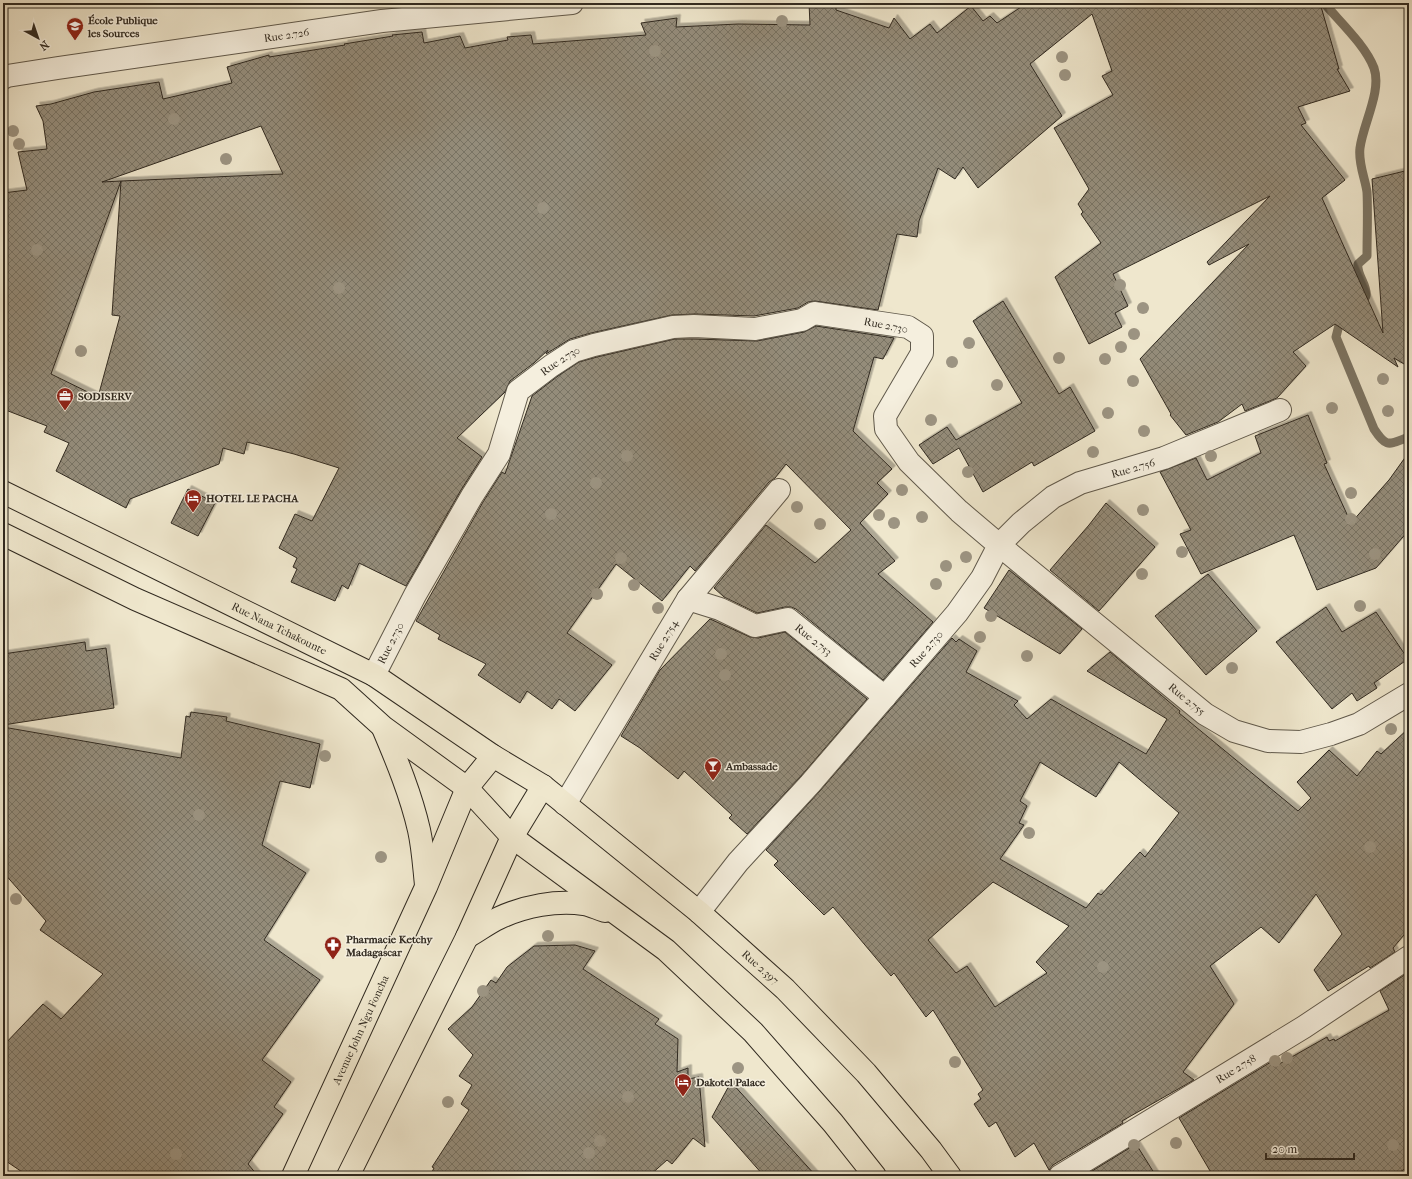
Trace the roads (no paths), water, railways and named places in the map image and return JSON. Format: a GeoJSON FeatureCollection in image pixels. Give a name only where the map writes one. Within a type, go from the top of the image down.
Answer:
{"type":"FeatureCollection","features":[{"type":"Feature","properties":{"kind":"main road","name":"Rue Nana Tchakounte"},"geometry":{"type":"LineString","coordinates":[[3,492],[374,675],[493,756],[543,786]]}},
{"type":"Feature","properties":{"kind":"main road"},"geometry":{"type":"LineString","coordinates":[[3,534],[135,599],[341,689],[383,727],[467,788],[512,837],[666,950],[753,1032],[833,1123],[875,1176]]}},
{"type":"Feature","properties":{"kind":"main road"},"geometry":{"type":"LineString","coordinates":[[383,727],[400,766],[417,823],[422,848],[426,887]]}},
{"type":"Feature","properties":{"kind":"main road","name":"Avenue John Ngu Foncha"},"geometry":{"type":"LineString","coordinates":[[293,1176],[426,887],[467,788],[493,756]]}},
{"type":"Feature","properties":{"kind":"main road"},"geometry":{"type":"LineString","coordinates":[[348,1176],[467,937],[512,837],[543,786]]}},
{"type":"Feature","properties":{"kind":"main road","name":"Rue 2.397"},"geometry":{"type":"LineString","coordinates":[[543,786],[699,912],[785,989],[860,1067],[931,1150],[950,1176]]}},
{"type":"Feature","properties":{"kind":"main road"},"geometry":{"type":"LineString","coordinates":[[467,937],[498,918],[542,904],[565,902],[586,904],[622,917]]}},
{"type":"Feature","properties":{"kind":"street","name":"Rue 2.726"},"geometry":{"type":"LineString","coordinates":[[3,78],[66,67],[382,21],[572,3]]}},
{"type":"Feature","properties":{"kind":"street","name":"Rue 2.730"},"geometry":{"type":"LineString","coordinates":[[374,675],[415,595],[472,496],[499,454],[518,391],[574,351],[673,327],[694,326],[755,329],[802,320],[814,313],[908,327],[922,336],[922,353],[885,416],[886,430],[909,462],[959,511],[999,545],[982,578],[957,613],[810,784],[738,862],[699,912]]}},
{"type":"Feature","properties":{"kind":"street","name":"Rue 2.756"},"geometry":{"type":"LineString","coordinates":[[999,545],[1021,523],[1053,497],[1080,483],[1164,458],[1280,410]]}},
{"type":"Feature","properties":{"kind":"street","name":"Rue 2.754"},"geometry":{"type":"LineString","coordinates":[[565,804],[688,599],[779,490]]}},
{"type":"Feature","properties":{"kind":"street","name":"Rue 2.755"},"geometry":{"type":"LineString","coordinates":[[999,545],[1205,714],[1234,731],[1268,741],[1301,742],[1331,734],[1359,724],[1409,694]]}},
{"type":"Feature","properties":{"kind":"street","name":"Rue 2.753"},"geometry":{"type":"LineString","coordinates":[[688,599],[720,609],[755,626],[788,618],[885,697]]}},
{"type":"Feature","properties":{"kind":"street","name":"Rue 2.758"},"geometry":{"type":"LineString","coordinates":[[1060,1176],[1304,1028],[1409,957]]}},
{"type":"Feature","properties":{"kind":"waterway"},"geometry":{"type":"LineString","coordinates":[[1324,3],[1365,51],[1374,68],[1376,77],[1374,97],[1360,148],[1361,165],[1367,192],[1367,256],[1358,264],[1359,272],[1366,292],[1366,296],[1361,304]]}},
{"type":"Feature","properties":{"kind":"waterway"},"geometry":{"type":"LineString","coordinates":[[1346,319],[1339,325],[1336,337],[1374,429],[1382,440],[1389,443],[1397,442],[1409,437]]}},
{"type":"Feature","properties":{"kind":"place","name":"École Publique les Sources"},"geometry":{"type":"Point","coordinates":[75,41]}},
{"type":"Feature","properties":{"kind":"place","name":"SODISERV"},"geometry":{"type":"Point","coordinates":[65,411]}},
{"type":"Feature","properties":{"kind":"place","name":"HOTEL LE PACHA"},"geometry":{"type":"Point","coordinates":[193,513]}},
{"type":"Feature","properties":{"kind":"place","name":"Ambassade"},"geometry":{"type":"Point","coordinates":[713,781]}},
{"type":"Feature","properties":{"kind":"place","name":"Pharmacie Ketchy Madagascar"},"geometry":{"type":"Point","coordinates":[333,960]}},
{"type":"Feature","properties":{"kind":"place","name":"Dakotel Palace"},"geometry":{"type":"Point","coordinates":[683,1097]}}]}
